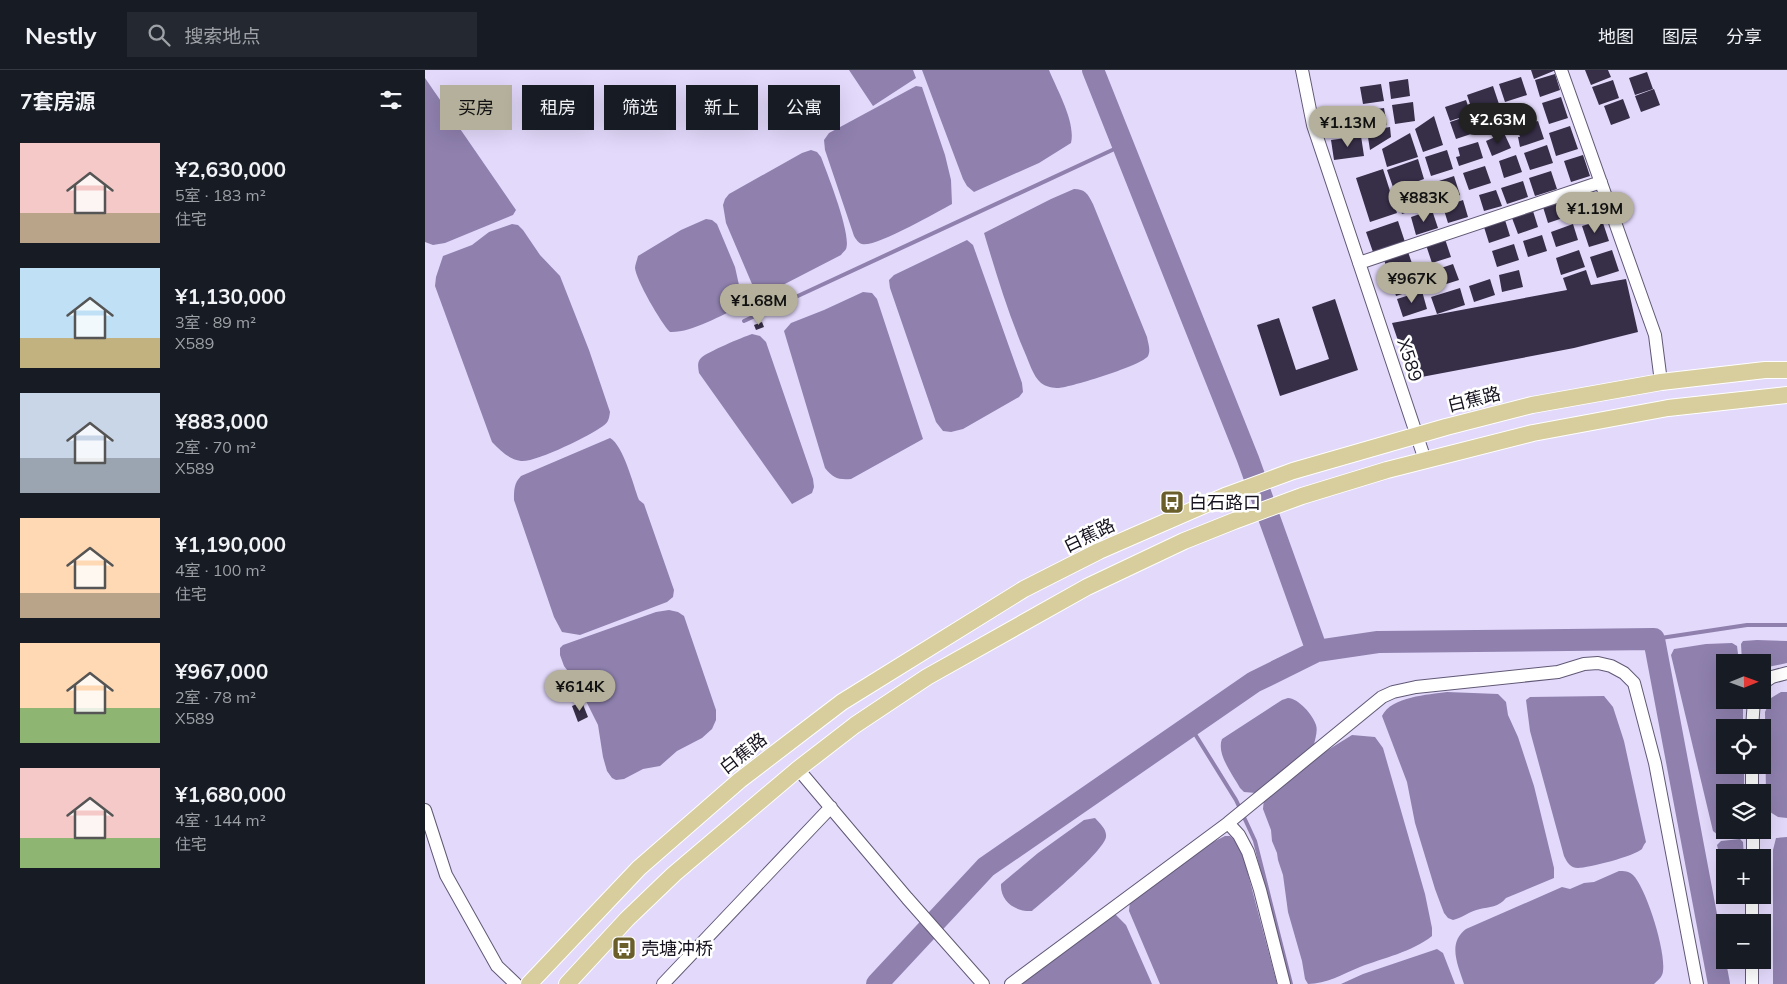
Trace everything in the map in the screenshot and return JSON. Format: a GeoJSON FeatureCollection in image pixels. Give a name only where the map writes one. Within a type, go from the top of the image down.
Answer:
{"type":"FeatureCollection","features":[{"type":"Feature","properties":{"kind":"main road","name":"白蕉路"},"geometry":{"type":"LineString","coordinates":[[529,984],[639,868],[740,780],[842,702],[1024,589],[1099,551],[1225,496],[1293,470],[1417,435],[1532,405],[1661,382],[1787,370]]}},
{"type":"Feature","properties":{"kind":"main road"},"geometry":{"type":"LineString","coordinates":[[567,984],[627,919],[674,874],[798,769],[855,725],[927,676],[1087,587],[1184,541],[1234,521],[1302,496],[1425,460],[1533,433],[1667,408],[1787,395]]}},
{"type":"Feature","properties":{"kind":"street","name":"X589"},"geometry":{"type":"LineString","coordinates":[[1302,70],[1313,125],[1425,460]]}},
{"type":"Feature","properties":{"kind":"street"},"geometry":{"type":"LineString","coordinates":[[1561,70],[1655,335],[1661,382]]}},
{"type":"Feature","properties":{"kind":"street"},"geometry":{"type":"LineString","coordinates":[[1359,263],[1601,182]]}},
{"type":"Feature","properties":{"kind":"street"},"geometry":{"type":"LineString","coordinates":[[1011,984],[1232,820],[1382,697],[1393,692],[1416,687],[1558,672],[1584,664],[1598,663],[1611,666],[1624,673],[1634,683],[1655,763],[1697,984]]}},
{"type":"Feature","properties":{"kind":"street"},"geometry":{"type":"LineString","coordinates":[[1771,678],[1787,673]]}},
{"type":"Feature","properties":{"kind":"street"},"geometry":{"type":"LineString","coordinates":[[798,769],[907,898],[983,984]]}},
{"type":"Feature","properties":{"kind":"street"},"geometry":{"type":"LineString","coordinates":[[663,984],[831,808]]}},
{"type":"Feature","properties":{"kind":"street"},"geometry":{"type":"LineString","coordinates":[[425,810],[446,875],[497,966],[516,984]]}},
{"type":"Feature","properties":{"kind":"street"},"geometry":{"type":"LineString","coordinates":[[1232,820],[1248,852],[1260,890],[1284,984]]}},
{"type":"Feature","properties":{"kind":"street"},"geometry":{"type":"LineString","coordinates":[[1752,969],[1752,984]]}},
{"type":"Feature","properties":{"kind":"shaded area"},"geometry":{"type":"Polygon","coordinates":[[[849,70],[913,70],[916,78],[873,106],[849,70]]]}},
{"type":"Feature","properties":{"kind":"shaded area"},"geometry":{"type":"Polygon","coordinates":[[[922,70],[1049,70],[1068,116],[1072,135],[1071,143],[1039,163],[974,192],[963,179],[922,70]]]}},
{"type":"Feature","properties":{"kind":"shaded area"},"geometry":{"type":"Polygon","coordinates":[[[425,78],[440,100],[440,130],[461,130],[516,210],[513,215],[445,243],[433,245],[425,242],[425,78]]]}},
{"type":"Feature","properties":{"kind":"shaded area"},"geometry":{"type":"Polygon","coordinates":[[[916,86],[922,87],[945,155],[951,180],[952,204],[879,241],[869,244],[858,242],[854,236],[825,150],[824,140],[829,133],[840,130],[840,127],[916,86]]]}},
{"type":"Feature","properties":{"kind":"shaded area"},"geometry":{"type":"Polygon","coordinates":[[[811,150],[817,152],[821,157],[833,189],[845,231],[846,249],[841,255],[777,288],[762,292],[752,284],[726,223],[723,205],[725,199],[729,194],[802,153],[811,150]]]}},
{"type":"Feature","properties":{"kind":"shaded area"},"geometry":{"type":"Polygon","coordinates":[[[1074,189],[1086,193],[1093,204],[1147,337],[1149,351],[1148,356],[1134,365],[1077,384],[1054,388],[1041,383],[1031,369],[1008,308],[984,233],[1074,189]]]}},
{"type":"Feature","properties":{"kind":"shaded area"},"geometry":{"type":"Polygon","coordinates":[[[706,219],[712,220],[717,224],[735,267],[743,303],[741,306],[697,327],[670,332],[655,311],[636,274],[635,268],[638,256],[681,230],[706,219]]]}},
{"type":"Feature","properties":{"kind":"shaded area"},"geometry":{"type":"Polygon","coordinates":[[[512,224],[518,225],[523,230],[540,255],[560,276],[589,350],[610,412],[606,423],[587,436],[538,458],[521,461],[508,456],[492,442],[435,286],[443,256],[472,245],[489,232],[512,224]]]}},
{"type":"Feature","properties":{"kind":"shaded area"},"geometry":{"type":"Polygon","coordinates":[[[967,240],[973,245],[1022,383],[1023,392],[1019,397],[963,429],[951,432],[943,431],[936,422],[890,288],[889,280],[894,275],[967,240]]]}},
{"type":"Feature","properties":{"kind":"shaded area"},"geometry":{"type":"Polygon","coordinates":[[[863,292],[872,293],[877,299],[923,439],[851,479],[843,479],[836,478],[825,468],[784,331],[791,323],[863,292]]]}},
{"type":"Feature","properties":{"kind":"shaded area"},"geometry":{"type":"Polygon","coordinates":[[[752,334],[760,336],[766,342],[813,479],[814,487],[812,493],[792,504],[699,373],[699,361],[705,355],[752,334]]]}},
{"type":"Feature","properties":{"kind":"shaded area"},"geometry":{"type":"Polygon","coordinates":[[[610,438],[620,449],[639,500],[644,504],[674,590],[673,597],[667,602],[580,635],[562,632],[554,617],[514,500],[515,487],[521,476],[610,438]]]}},
{"type":"Feature","properties":{"kind":"shaded area"},"geometry":{"type":"Polygon","coordinates":[[[669,610],[684,616],[716,710],[716,720],[712,729],[702,738],[677,751],[660,766],[643,769],[624,779],[616,780],[607,771],[598,725],[577,683],[564,666],[560,655],[560,648],[563,645],[656,612],[669,610]]]}},
{"type":"Feature","properties":{"kind":"shaded area"},"geometry":{"type":"Polygon","coordinates":[[[1743,641],[1787,641],[1787,663],[1771,666],[1771,654],[1742,654],[1741,644],[1743,641]]]}},
{"type":"Feature","properties":{"kind":"shaded area"},"geometry":{"type":"Polygon","coordinates":[[[1732,643],[1737,646],[1738,654],[1716,654],[1716,709],[1743,709],[1743,719],[1716,719],[1716,774],[1744,774],[1744,784],[1716,784],[1716,833],[1713,831],[1671,655],[1674,649],[1706,644],[1732,643]]]}},
{"type":"Feature","properties":{"kind":"shaded area"},"geometry":{"type":"Polygon","coordinates":[[[1447,692],[1498,694],[1506,702],[1508,715],[1518,737],[1534,786],[1554,868],[1554,878],[1506,898],[1497,905],[1476,910],[1453,920],[1444,913],[1435,889],[1415,823],[1407,782],[1382,716],[1387,709],[1402,700],[1447,692]]]}},
{"type":"Feature","properties":{"kind":"shaded area"},"geometry":{"type":"Polygon","coordinates":[[[1781,692],[1787,692],[1787,818],[1778,817],[1771,813],[1771,784],[1766,784],[1766,774],[1771,774],[1771,719],[1765,719],[1765,712],[1766,709],[1771,709],[1771,698],[1781,692]]]}},
{"type":"Feature","properties":{"kind":"shaded area"},"geometry":{"type":"Polygon","coordinates":[[[1604,696],[1613,707],[1624,741],[1646,842],[1642,849],[1630,855],[1601,864],[1575,868],[1569,864],[1564,856],[1530,731],[1526,700],[1530,697],[1604,696]]]}},
{"type":"Feature","properties":{"kind":"shaded area"},"geometry":{"type":"Polygon","coordinates":[[[1288,698],[1300,704],[1314,721],[1317,730],[1314,745],[1256,793],[1244,792],[1223,758],[1221,751],[1222,739],[1288,698]]]}},
{"type":"Feature","properties":{"kind":"shaded area"},"geometry":{"type":"Polygon","coordinates":[[[1352,735],[1375,737],[1383,748],[1425,894],[1432,936],[1424,942],[1397,954],[1328,980],[1308,984],[1305,979],[1302,961],[1288,912],[1283,875],[1272,841],[1271,830],[1263,809],[1264,798],[1315,758],[1352,735]]]}},
{"type":"Feature","properties":{"kind":"shaded area"},"geometry":{"type":"Polygon","coordinates":[[[1095,818],[1104,829],[1106,837],[1103,844],[1073,875],[1032,911],[1020,910],[1006,901],[1001,890],[1001,884],[1038,853],[1084,820],[1095,818]]]}},
{"type":"Feature","properties":{"kind":"shaded area"},"geometry":{"type":"Polygon","coordinates":[[[1225,836],[1230,836],[1237,842],[1243,855],[1277,984],[1160,984],[1129,911],[1130,901],[1211,843],[1225,836]]]}},
{"type":"Feature","properties":{"kind":"shaded area"},"geometry":{"type":"Polygon","coordinates":[[[1787,837],[1787,984],[1773,984],[1773,850],[1776,838],[1787,837]]]}},
{"type":"Feature","properties":{"kind":"shaded area"},"geometry":{"type":"Polygon","coordinates":[[[1740,839],[1743,842],[1743,849],[1718,849],[1717,845],[1721,841],[1740,839]]]}},
{"type":"Feature","properties":{"kind":"shaded area"},"geometry":{"type":"Polygon","coordinates":[[[1619,871],[1630,873],[1638,882],[1655,924],[1663,967],[1661,976],[1654,984],[1464,984],[1455,948],[1460,935],[1466,929],[1562,887],[1570,889],[1584,883],[1594,882],[1619,871]]]}},
{"type":"Feature","properties":{"kind":"shaded area"},"geometry":{"type":"Polygon","coordinates":[[[1110,915],[1116,915],[1126,925],[1152,984],[1021,984],[1110,915]]]}},
{"type":"Feature","properties":{"kind":"shaded area"},"geometry":{"type":"Polygon","coordinates":[[[1437,949],[1443,953],[1455,984],[1341,984],[1363,974],[1437,949]]]}},
{"type":"Feature","properties":{"kind":"building"},"geometry":{"type":"Polygon","coordinates":[[[1531,70],[1556,70],[1534,79],[1531,70]]]}},
{"type":"Feature","properties":{"kind":"building"},"geometry":{"type":"Polygon","coordinates":[[[1585,70],[1608,70],[1611,77],[1591,85],[1585,70]]]}},
{"type":"Feature","properties":{"kind":"building"},"geometry":{"type":"Polygon","coordinates":[[[1647,72],[1653,89],[1635,95],[1629,78],[1647,72]]]}},
{"type":"Feature","properties":{"kind":"building"},"geometry":{"type":"Polygon","coordinates":[[[1555,74],[1560,90],[1540,97],[1535,80],[1555,74]]]}},
{"type":"Feature","properties":{"kind":"building"},"geometry":{"type":"Polygon","coordinates":[[[1521,77],[1527,95],[1505,102],[1499,84],[1521,77]]]}},
{"type":"Feature","properties":{"kind":"building"},"geometry":{"type":"Polygon","coordinates":[[[1408,79],[1410,96],[1391,99],[1389,82],[1408,79]]]}},
{"type":"Feature","properties":{"kind":"building"},"geometry":{"type":"Polygon","coordinates":[[[1613,80],[1619,98],[1599,105],[1592,87],[1613,80]]]}},
{"type":"Feature","properties":{"kind":"building"},"geometry":{"type":"Polygon","coordinates":[[[1381,84],[1384,101],[1363,104],[1360,87],[1381,84]]]}},
{"type":"Feature","properties":{"kind":"building"},"geometry":{"type":"Polygon","coordinates":[[[1493,86],[1499,104],[1473,113],[1467,95],[1493,86]]]}},
{"type":"Feature","properties":{"kind":"building"},"geometry":{"type":"Polygon","coordinates":[[[1654,89],[1660,105],[1641,112],[1635,96],[1654,89]]]}},
{"type":"Feature","properties":{"kind":"building"},"geometry":{"type":"Polygon","coordinates":[[[1561,97],[1568,118],[1549,124],[1542,103],[1561,97]]]}},
{"type":"Feature","properties":{"kind":"building"},"geometry":{"type":"Polygon","coordinates":[[[1623,99],[1630,118],[1611,125],[1604,106],[1623,99]]]}},
{"type":"Feature","properties":{"kind":"building"},"geometry":{"type":"Polygon","coordinates":[[[1466,100],[1471,114],[1450,121],[1445,107],[1466,100]]]}},
{"type":"Feature","properties":{"kind":"building"},"geometry":{"type":"Polygon","coordinates":[[[1413,102],[1415,121],[1395,124],[1392,105],[1413,102]]]}},
{"type":"Feature","properties":{"kind":"building"},"geometry":{"type":"Polygon","coordinates":[[[1384,108],[1387,125],[1365,128],[1363,111],[1384,108]]]}},
{"type":"Feature","properties":{"kind":"building"},"geometry":{"type":"Polygon","coordinates":[[[1499,108],[1504,124],[1482,131],[1477,115],[1499,108]]]}},
{"type":"Feature","properties":{"kind":"building"},"geometry":{"type":"Polygon","coordinates":[[[1471,115],[1477,132],[1456,139],[1450,122],[1471,115]]]}},
{"type":"Feature","properties":{"kind":"building"},"geometry":{"type":"Polygon","coordinates":[[[1434,116],[1443,145],[1423,152],[1415,129],[1434,116]]]}},
{"type":"Feature","properties":{"kind":"building"},"geometry":{"type":"Polygon","coordinates":[[[1538,121],[1544,139],[1520,147],[1518,137],[1520,137],[1517,128],[1538,121]]]}},
{"type":"Feature","properties":{"kind":"building"},"geometry":{"type":"Polygon","coordinates":[[[1570,126],[1578,149],[1556,156],[1549,133],[1570,126]]]}},
{"type":"Feature","properties":{"kind":"building"},"geometry":{"type":"Polygon","coordinates":[[[1390,127],[1391,137],[1370,150],[1367,131],[1390,127]]]}},
{"type":"Feature","properties":{"kind":"building"},"geometry":{"type":"Polygon","coordinates":[[[1410,133],[1418,157],[1387,167],[1382,149],[1410,133]]]}},
{"type":"Feature","properties":{"kind":"building"},"geometry":{"type":"Polygon","coordinates":[[[1504,133],[1511,148],[1492,156],[1486,141],[1504,133]]]}},
{"type":"Feature","properties":{"kind":"building"},"geometry":{"type":"Polygon","coordinates":[[[1361,136],[1364,156],[1334,160],[1331,140],[1361,136]]]}},
{"type":"Feature","properties":{"kind":"building"},"geometry":{"type":"Polygon","coordinates":[[[1478,142],[1483,158],[1459,166],[1456,157],[1460,156],[1458,148],[1478,142]]]}},
{"type":"Feature","properties":{"kind":"building"},"geometry":{"type":"Polygon","coordinates":[[[1547,145],[1553,163],[1530,170],[1524,153],[1547,145]]]}},
{"type":"Feature","properties":{"kind":"building"},"geometry":{"type":"Polygon","coordinates":[[[1447,150],[1453,169],[1431,176],[1425,157],[1447,150]]]}},
{"type":"Feature","properties":{"kind":"building"},"geometry":{"type":"Polygon","coordinates":[[[1516,155],[1522,172],[1504,178],[1499,161],[1516,155]]]}},
{"type":"Feature","properties":{"kind":"building"},"geometry":{"type":"Polygon","coordinates":[[[1583,155],[1590,176],[1571,182],[1564,161],[1583,155]]]}},
{"type":"Feature","properties":{"kind":"building"},"geometry":{"type":"Polygon","coordinates":[[[1418,159],[1424,179],[1394,190],[1387,170],[1418,159]]]}},
{"type":"Feature","properties":{"kind":"building"},"geometry":{"type":"Polygon","coordinates":[[[1485,166],[1491,183],[1469,190],[1463,173],[1485,166]]]}},
{"type":"Feature","properties":{"kind":"building"},"geometry":{"type":"Polygon","coordinates":[[[1383,169],[1397,213],[1370,222],[1356,178],[1383,169]]]}},
{"type":"Feature","properties":{"kind":"building"},"geometry":{"type":"Polygon","coordinates":[[[1551,171],[1557,189],[1535,196],[1529,178],[1551,171]]]}},
{"type":"Feature","properties":{"kind":"building"},"geometry":{"type":"Polygon","coordinates":[[[1454,176],[1460,195],[1439,202],[1433,183],[1454,176]]]}},
{"type":"Feature","properties":{"kind":"building"},"geometry":{"type":"Polygon","coordinates":[[[1523,181],[1528,197],[1507,204],[1501,188],[1523,181]]]}},
{"type":"Feature","properties":{"kind":"building"},"geometry":{"type":"Polygon","coordinates":[[[1426,184],[1433,204],[1402,214],[1395,194],[1426,184]]]}},
{"type":"Feature","properties":{"kind":"building"},"geometry":{"type":"Polygon","coordinates":[[[1496,190],[1502,206],[1484,211],[1479,195],[1496,190]]]}},
{"type":"Feature","properties":{"kind":"building"},"geometry":{"type":"Polygon","coordinates":[[[1593,190],[1600,212],[1578,219],[1571,197],[1593,190]]]}},
{"type":"Feature","properties":{"kind":"building"},"geometry":{"type":"Polygon","coordinates":[[[1463,200],[1468,217],[1448,223],[1443,207],[1463,200]]]}},
{"type":"Feature","properties":{"kind":"building"},"geometry":{"type":"Polygon","coordinates":[[[1563,201],[1569,216],[1548,223],[1543,207],[1563,201]]]}},
{"type":"Feature","properties":{"kind":"building"},"geometry":{"type":"Polygon","coordinates":[[[1432,210],[1438,228],[1416,235],[1411,217],[1432,210]]]}},
{"type":"Feature","properties":{"kind":"building"},"geometry":{"type":"Polygon","coordinates":[[[1533,211],[1538,227],[1518,234],[1512,218],[1533,211]]]}},
{"type":"Feature","properties":{"kind":"building"},"geometry":{"type":"Polygon","coordinates":[[[1505,220],[1510,236],[1489,243],[1484,227],[1505,220]]]}},
{"type":"Feature","properties":{"kind":"building"},"geometry":{"type":"Polygon","coordinates":[[[1602,220],[1609,241],[1589,247],[1582,226],[1602,220]]]}},
{"type":"Feature","properties":{"kind":"building"},"geometry":{"type":"Polygon","coordinates":[[[1398,221],[1405,242],[1373,252],[1366,232],[1398,221]]]}},
{"type":"Feature","properties":{"kind":"building"},"geometry":{"type":"Polygon","coordinates":[[[1573,224],[1578,240],[1556,247],[1551,232],[1573,224]]]}},
{"type":"Feature","properties":{"kind":"building"},"geometry":{"type":"Polygon","coordinates":[[[1542,235],[1547,251],[1528,257],[1523,241],[1542,235]]]}},
{"type":"Feature","properties":{"kind":"building"},"geometry":{"type":"Polygon","coordinates":[[[1445,239],[1451,257],[1432,263],[1426,245],[1445,239]]]}},
{"type":"Feature","properties":{"kind":"building"},"geometry":{"type":"Polygon","coordinates":[[[1514,244],[1519,260],[1497,267],[1492,251],[1514,244]]]}},
{"type":"Feature","properties":{"kind":"building"},"geometry":{"type":"Polygon","coordinates":[[[1579,250],[1585,267],[1561,275],[1556,258],[1579,250]]]}},
{"type":"Feature","properties":{"kind":"building"},"geometry":{"type":"Polygon","coordinates":[[[1612,250],[1619,271],[1597,278],[1590,257],[1612,250]]]}},
{"type":"Feature","properties":{"kind":"building"},"geometry":{"type":"Polygon","coordinates":[[[1408,252],[1414,269],[1390,277],[1384,260],[1408,252]]]}},
{"type":"Feature","properties":{"kind":"building"},"geometry":{"type":"Polygon","coordinates":[[[1453,264],[1459,280],[1440,286],[1435,270],[1453,264]]]}},
{"type":"Feature","properties":{"kind":"building"},"geometry":{"type":"Polygon","coordinates":[[[1519,270],[1523,287],[1502,292],[1499,275],[1519,270]]]}},
{"type":"Feature","properties":{"kind":"building"},"geometry":{"type":"Polygon","coordinates":[[[1586,270],[1591,285],[1626,279],[1638,332],[1574,348],[1411,379],[1392,323],[1567,290],[1563,278],[1586,270]]]}},
{"type":"Feature","properties":{"kind":"building"},"geometry":{"type":"Polygon","coordinates":[[[1415,271],[1421,288],[1396,296],[1391,279],[1415,271]]]}},
{"type":"Feature","properties":{"kind":"building"},"geometry":{"type":"Polygon","coordinates":[[[1490,279],[1495,295],[1474,302],[1469,286],[1490,279]]]}},
{"type":"Feature","properties":{"kind":"building"},"geometry":{"type":"Polygon","coordinates":[[[1460,288],[1465,305],[1437,314],[1431,297],[1460,288]]]}},
{"type":"Feature","properties":{"kind":"building"},"geometry":{"type":"Polygon","coordinates":[[[1422,291],[1427,309],[1403,317],[1397,299],[1422,291]]]}},
{"type":"Feature","properties":{"kind":"building"},"geometry":{"type":"Polygon","coordinates":[[[1335,299],[1358,370],[1280,396],[1257,325],[1279,318],[1296,370],[1329,359],[1312,307],[1335,299]]]}},
{"type":"Feature","properties":{"kind":"building"},"geometry":{"type":"Polygon","coordinates":[[[762,322],[764,327],[756,330],[754,325],[762,322]]]}},
{"type":"Feature","properties":{"kind":"building"},"geometry":{"type":"Polygon","coordinates":[[[582,702],[588,717],[578,722],[572,706],[582,702]]]}},
{"type":"Feature","properties":{"kind":"waterway"},"geometry":{"type":"LineString","coordinates":[[1093,70],[1248,459],[1317,651]]}},
{"type":"Feature","properties":{"kind":"waterway"},"geometry":{"type":"LineString","coordinates":[[744,321],[1123,145]]}},
{"type":"Feature","properties":{"kind":"waterway"},"geometry":{"type":"LineString","coordinates":[[1654,639],[1747,625],[1787,625]]}},
{"type":"Feature","properties":{"kind":"waterway"},"geometry":{"type":"LineString","coordinates":[[877,984],[986,867],[1254,682],[1317,651],[1378,642],[1654,639],[1719,984]]}},
{"type":"Feature","properties":{"kind":"waterway"},"geometry":{"type":"LineString","coordinates":[[1190,726],[1236,800],[1255,841],[1291,984]]}},
{"type":"Feature","properties":{"kind":"place","name":"白石路口"},"geometry":{"type":"Point","coordinates":[1172,502]}},
{"type":"Feature","properties":{"kind":"place","name":"壳塘冲桥"},"geometry":{"type":"Point","coordinates":[624,948]}}]}
